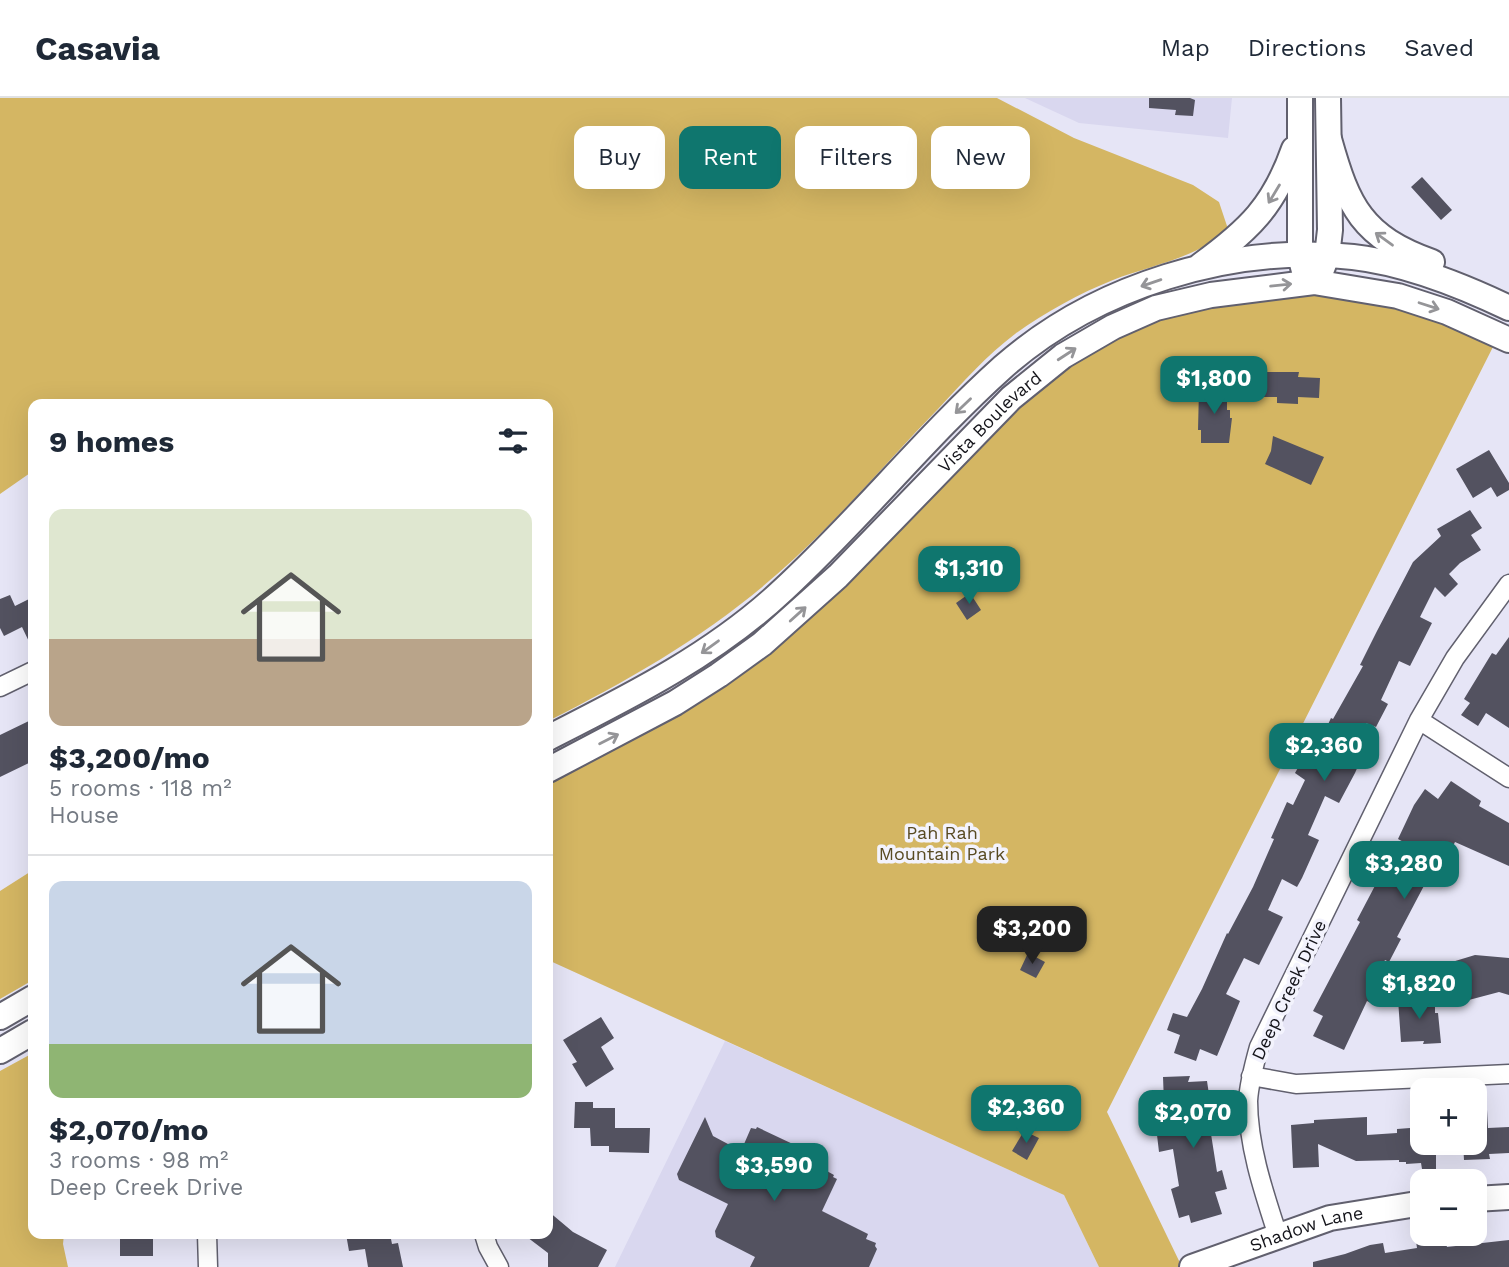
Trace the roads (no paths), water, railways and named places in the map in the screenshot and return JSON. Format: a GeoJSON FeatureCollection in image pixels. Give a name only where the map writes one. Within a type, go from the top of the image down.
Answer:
{"type":"FeatureCollection","features":[{"type":"Feature","properties":{"kind":"main road"},"geometry":{"type":"LineString","coordinates":[[1300,98],[1300,256],[1304,270],[1314,282],[1327,256],[1330,230],[1328,98]]}},
{"type":"Feature","properties":{"kind":"main road"},"geometry":{"type":"LineString","coordinates":[[1194,270],[1226,247],[1261,215],[1287,169],[1300,131]]}},
{"type":"Feature","properties":{"kind":"main road"},"geometry":{"type":"LineString","coordinates":[[1329,139],[1341,181],[1351,202],[1377,234],[1407,253],[1447,268],[1509,307]]}},
{"type":"Feature","properties":{"kind":"main road","name":"Vista Boulevard"},"geometry":{"type":"LineString","coordinates":[[553,735],[689,663],[762,607],[782,591],[1004,367],[1036,341],[1082,312],[1125,292],[1194,270],[1261,258],[1354,257],[1447,281],[1509,307]]}},
{"type":"Feature","properties":{"kind":"main road","name":"Vista Boulevard"},"geometry":{"type":"LineString","coordinates":[[553,767],[676,703],[762,644],[838,576],[1011,398],[1063,356],[1114,327],[1156,308],[1211,295],[1314,282],[1398,296],[1447,312],[1509,340]]}},
{"type":"Feature","properties":{"kind":"main road"},"geometry":{"type":"LineString","coordinates":[[0,1017],[28,1001]]}},
{"type":"Feature","properties":{"kind":"main road"},"geometry":{"type":"LineString","coordinates":[[0,1051],[28,1035]]}},
{"type":"Feature","properties":{"kind":"main road"},"geometry":{"type":"LineString","coordinates":[[1487,1198],[1509,1197]]}},
{"type":"Feature","properties":{"kind":"main road","name":"Shadow Lane"},"geometry":{"type":"LineString","coordinates":[[1192,1267],[1330,1219],[1410,1205]]}},
{"type":"Feature","properties":{"kind":"street","name":"Deep Creek Drive"},"geometry":{"type":"LineString","coordinates":[[1278,1236],[1264,1191],[1249,1125],[1251,1076],[1259,1047],[1419,720],[1455,658],[1509,584]]}},
{"type":"Feature","properties":{"kind":"street"},"geometry":{"type":"LineString","coordinates":[[0,687],[28,673]]}},
{"type":"Feature","properties":{"kind":"street"},"geometry":{"type":"LineString","coordinates":[[1419,720],[1509,778]]}},
{"type":"Feature","properties":{"kind":"street"},"geometry":{"type":"LineString","coordinates":[[1251,1076],[1296,1084],[1509,1074]]}},
{"type":"Feature","properties":{"kind":"street"},"geometry":{"type":"LineString","coordinates":[[207,1239],[208,1267]]}},
{"type":"Feature","properties":{"kind":"street"},"geometry":{"type":"LineString","coordinates":[[486,1239],[499,1267]]}},
{"type":"Feature","properties":{"kind":"park label","name":"Pah Rah Mountain Park"},"geometry":{"type":"Point","coordinates":[942,843]}}]}
